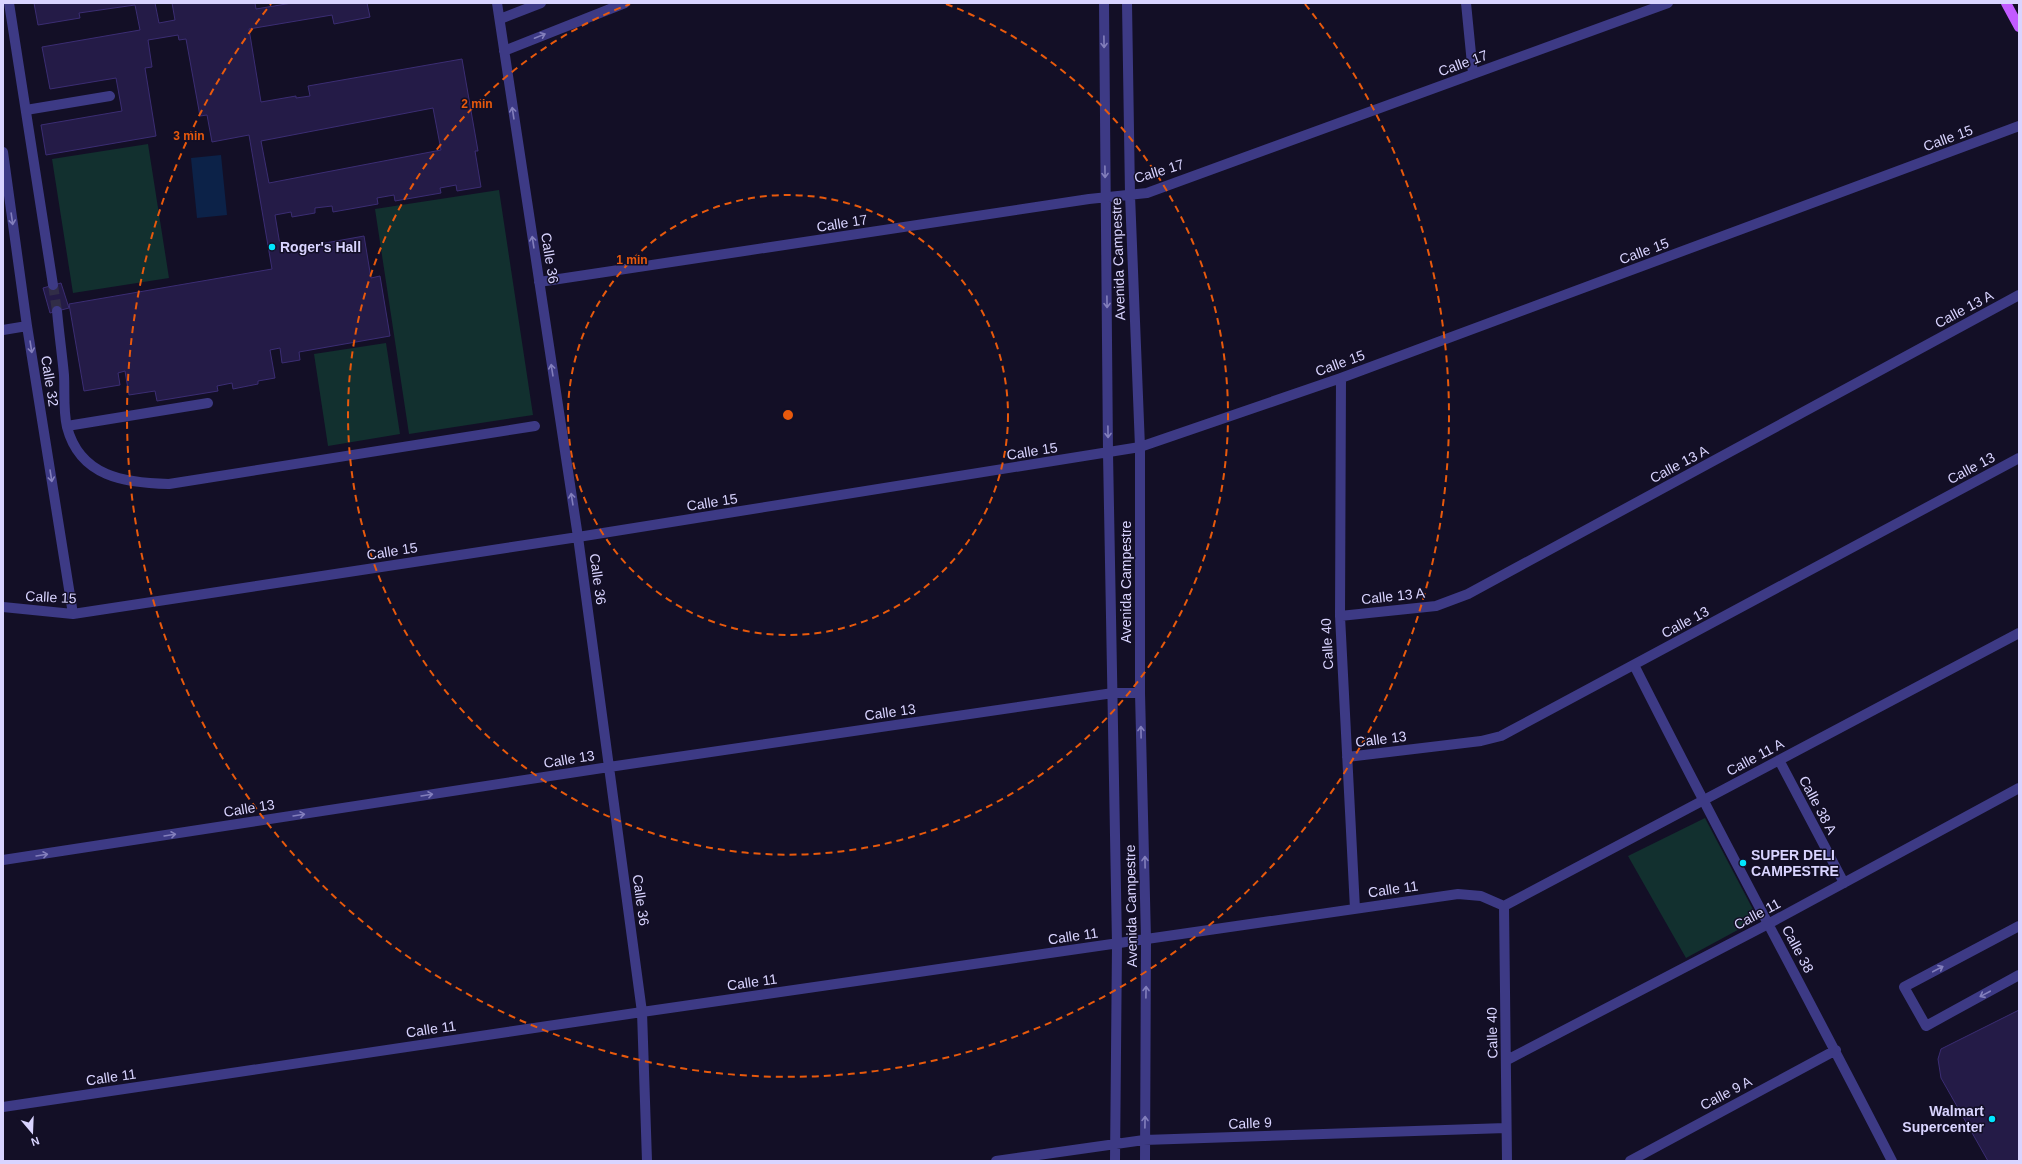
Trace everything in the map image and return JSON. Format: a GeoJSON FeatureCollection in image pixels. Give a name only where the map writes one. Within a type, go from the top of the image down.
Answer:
{"type":"FeatureCollection","features":[{"type":"Feature","properties":{"kind":"main road"},"geometry":{"type":"LineString","coordinates":[[2006,3],[2019,27]]}},
{"type":"Feature","properties":{"kind":"street"},"geometry":{"type":"LineString","coordinates":[[10,3],[53,285]]}},
{"type":"Feature","properties":{"kind":"street","name":"Calle 36"},"geometry":{"type":"LineString","coordinates":[[497,3],[578,537],[642,1012],[647,1161]]}},
{"type":"Feature","properties":{"kind":"street"},"geometry":{"type":"LineString","coordinates":[[500,19],[541,3]]}},
{"type":"Feature","properties":{"kind":"street"},"geometry":{"type":"LineString","coordinates":[[504,51],[624,3]]}},
{"type":"Feature","properties":{"kind":"street","name":"Avenida Campestre"},"geometry":{"type":"LineString","coordinates":[[1104,3],[1108,453],[1117,944],[1115,1161]]}},
{"type":"Feature","properties":{"kind":"street","name":"Avenida Campestre"},"geometry":{"type":"LineString","coordinates":[[1127,3],[1130,195],[1140,447],[1140,693],[1146,939],[1145,1161]]}},
{"type":"Feature","properties":{"kind":"street"},"geometry":{"type":"LineString","coordinates":[[1466,3],[1474,74]]}},
{"type":"Feature","properties":{"kind":"street","name":"Calle 17"},"geometry":{"type":"LineString","coordinates":[[539,282],[1147,193],[1668,3]]}},
{"type":"Feature","properties":{"kind":"street"},"geometry":{"type":"LineString","coordinates":[[26,110],[110,96]]}},
{"type":"Feature","properties":{"kind":"street","name":"Calle 15"},"geometry":{"type":"LineString","coordinates":[[3,607],[74,614],[578,537],[1140,447],[1341,378],[2019,126]]}},
{"type":"Feature","properties":{"kind":"street","name":"Calle 32"},"geometry":{"type":"LineString","coordinates":[[3,152],[27,326],[74,614]]}},
{"type":"Feature","properties":{"kind":"street","name":"Calle 13 A"},"geometry":{"type":"LineString","coordinates":[[1340,616],[1436,606],[1468,594],[2019,295]]}},
{"type":"Feature","properties":{"kind":"street"},"geometry":{"type":"LineString","coordinates":[[57,311],[67,426],[73,444],[85,461],[110,476],[131,482],[169,484],[535,426]]}},
{"type":"Feature","properties":{"kind":"street"},"geometry":{"type":"LineString","coordinates":[[3,330],[27,326]]}},
{"type":"Feature","properties":{"kind":"street","name":"Calle 40"},"geometry":{"type":"LineString","coordinates":[[1341,378],[1340,616],[1355,909]]}},
{"type":"Feature","properties":{"kind":"street"},"geometry":{"type":"LineString","coordinates":[[67,426],[208,403]]}},
{"type":"Feature","properties":{"kind":"street","name":"Calle 13"},"geometry":{"type":"LineString","coordinates":[[1348,757],[1481,741],[1501,736],[2019,458]]}},
{"type":"Feature","properties":{"kind":"street","name":"Calle 11 A"},"geometry":{"type":"LineString","coordinates":[[1504,906],[2019,633]]}},
{"type":"Feature","properties":{"kind":"street","name":"Calle 38"},"geometry":{"type":"LineString","coordinates":[[1634,665],[1702,801],[1836,1050],[1892,1161]]}},
{"type":"Feature","properties":{"kind":"street","name":"Calle 13"},"geometry":{"type":"LineString","coordinates":[[3,860],[609,767],[1113,693],[1140,693]]}},
{"type":"Feature","properties":{"kind":"street","name":"Calle 38 A"},"geometry":{"type":"LineString","coordinates":[[1779,760],[1844,883]]}},
{"type":"Feature","properties":{"kind":"street","name":"Calle 11"},"geometry":{"type":"LineString","coordinates":[[1507,1060],[1768,924],[2019,788]]}},
{"type":"Feature","properties":{"kind":"street","name":"Calle 11"},"geometry":{"type":"LineString","coordinates":[[3,1107],[642,1012],[1458,894],[1481,896],[1504,906]]}},
{"type":"Feature","properties":{"kind":"street","name":"Calle 40"},"geometry":{"type":"LineString","coordinates":[[1504,906],[1507,1161]]}},
{"type":"Feature","properties":{"kind":"street"},"geometry":{"type":"LineString","coordinates":[[2019,926],[1904,987],[1926,1026],[2019,976]]}},
{"type":"Feature","properties":{"kind":"street","name":"Calle 9 A"},"geometry":{"type":"LineString","coordinates":[[1630,1161],[1836,1050]]}},
{"type":"Feature","properties":{"kind":"street","name":"Calle 9"},"geometry":{"type":"LineString","coordinates":[[996,1161],[1144,1140],[1506,1128]]}},
{"type":"Feature","properties":{"kind":"green space"},"geometry":{"type":"Polygon","coordinates":[[[148,144],[169,278],[73,293],[52,159],[148,144]]]}},
{"type":"Feature","properties":{"kind":"green space"},"geometry":{"type":"Polygon","coordinates":[[[499,190],[533,415],[409,434],[375,209],[499,190]]]}},
{"type":"Feature","properties":{"kind":"green space"},"geometry":{"type":"Polygon","coordinates":[[[386,343],[400,434],[328,446],[314,354],[386,343]]]}},
{"type":"Feature","properties":{"kind":"green space"},"geometry":{"type":"Polygon","coordinates":[[[1705,818],[1758,919],[1686,958],[1628,856],[1705,818]]]}},
{"type":"Feature","properties":{"kind":"water"},"geometry":{"type":"Polygon","coordinates":[[[221,155],[227,215],[197,218],[191,158],[221,155]]]}},
{"type":"Feature","properties":{"kind":"building"},"geometry":{"type":"Polygon","coordinates":[[[34,3],[155,3],[159,23],[175,20],[172,3],[255,3],[256,9],[292,3],[367,3],[370,17],[334,24],[332,15],[249,29],[261,102],[296,96],[296,98],[310,96],[308,86],[462,59],[478,151],[475,151],[481,187],[457,191],[456,185],[440,188],[441,193],[395,201],[394,195],[377,198],[378,204],[333,212],[332,206],[315,208],[315,213],[292,217],[291,212],[275,215],[281,251],[364,236],[371,278],[380,276],[390,336],[299,352],[300,360],[282,363],[280,348],[270,350],[275,378],[258,381],[258,384],[233,389],[232,383],[217,386],[218,391],[157,401],[155,391],[129,395],[125,371],[118,373],[120,385],[84,391],[69,304],[272,269],[249,135],[212,142],[207,115],[200,116],[186,39],[179,40],[178,35],[148,40],[152,67],[145,68],[156,136],[46,155],[41,125],[122,111],[116,78],[50,89],[42,47],[140,30],[135,5],[79,13],[80,18],[38,25],[34,3]],[[433,108],[261,141],[269,183],[441,150],[433,108]]]}},
{"type":"Feature","properties":{"kind":"building"},"geometry":{"type":"Polygon","coordinates":[[[61,283],[69,308],[50,313],[43,288],[61,283]]]}},
{"type":"Feature","properties":{"kind":"building","name":"Walmart Supercenter"},"geometry":{"type":"Polygon","coordinates":[[[2019,1010],[2019,1161],[1988,1161],[1941,1078],[1938,1059],[1941,1049],[2019,1010]]]}},
{"type":"Feature","properties":{"kind":"tunnel"},"geometry":{"type":"LineString","coordinates":[[53,285],[57,311]]}},
{"type":"Feature","properties":{"kind":"place","name":"Roger's Hall"},"geometry":{"type":"Point","coordinates":[272,247]}},
{"type":"Feature","properties":{"kind":"place","name":"SUPER DELI CAMPESTRE"},"geometry":{"type":"Point","coordinates":[1743,863]}},
{"type":"Feature","properties":{"kind":"place","name":"Walmart Supercenter"},"geometry":{"type":"Point","coordinates":[1992,1119]}}]}
